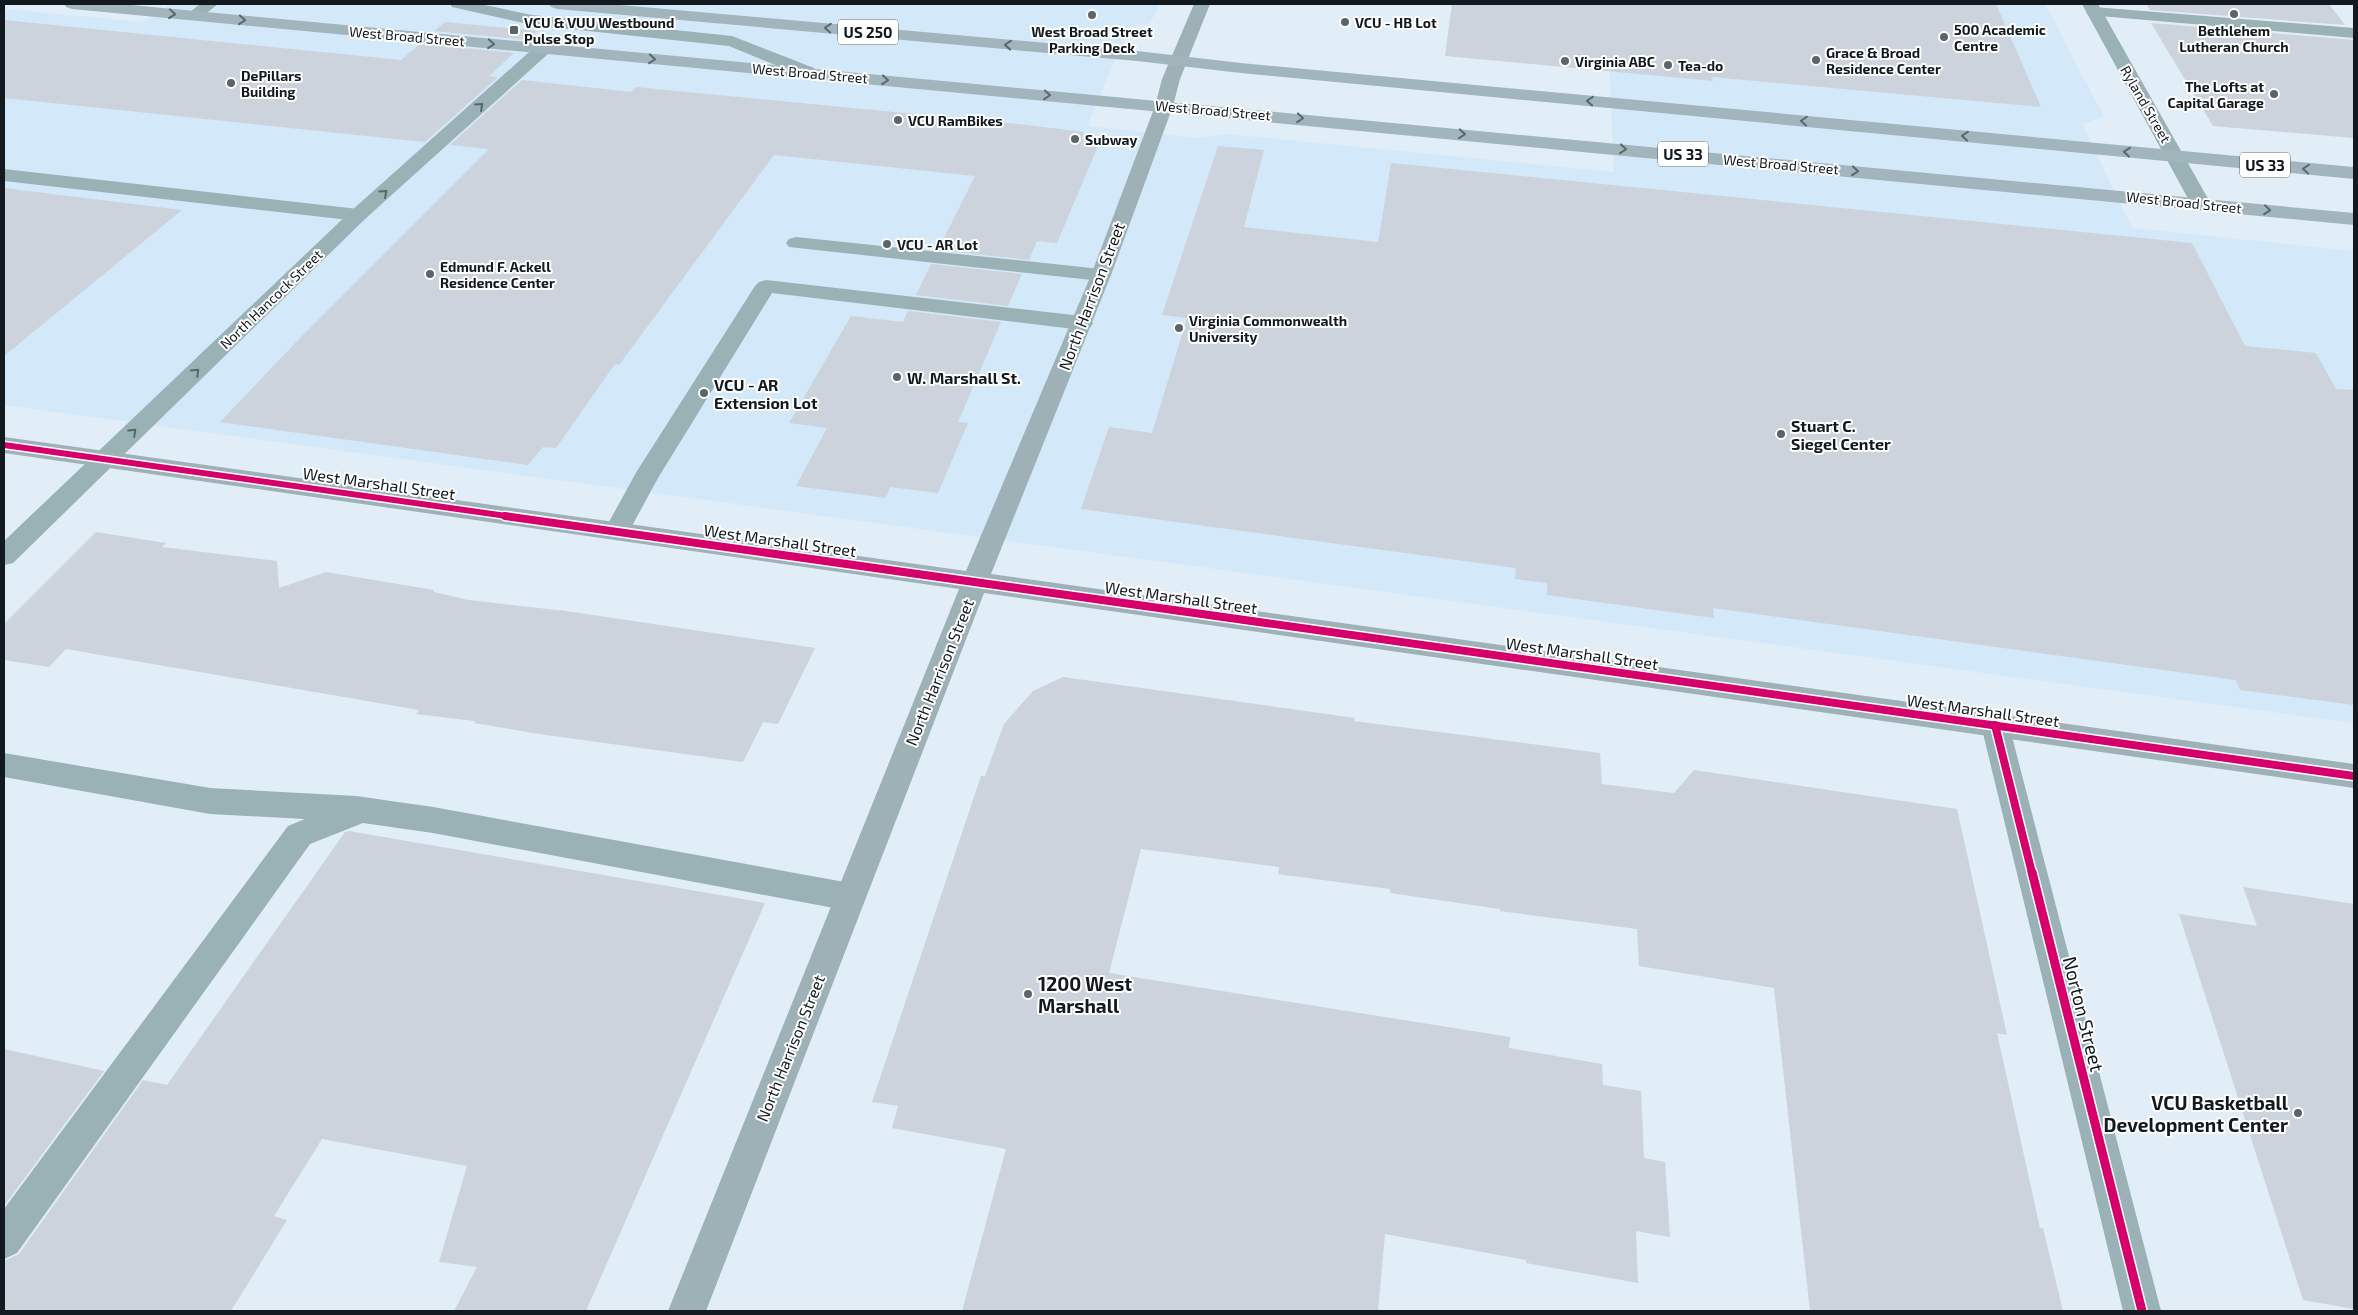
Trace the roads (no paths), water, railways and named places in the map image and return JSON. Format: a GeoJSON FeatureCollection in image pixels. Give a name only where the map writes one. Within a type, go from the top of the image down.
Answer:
{"type":"FeatureCollection","features":[{"type":"Feature","properties":{"kind":"main road","name":"West Broad Street"},"geometry":{"type":"LineString","coordinates":[[72,4],[2354,219]]}},
{"type":"Feature","properties":{"kind":"main road","name":"US 250"},"geometry":{"type":"LineString","coordinates":[[557,4],[1178,62]]}},
{"type":"Feature","properties":{"kind":"main road","name":"US 33"},"geometry":{"type":"LineString","coordinates":[[1178,62],[2354,173]]}},
{"type":"Feature","properties":{"kind":"street"},"geometry":{"type":"LineString","coordinates":[[193,16],[210,4]]}},
{"type":"Feature","properties":{"kind":"street"},"geometry":{"type":"LineString","coordinates":[[458,4],[532,20],[732,41],[808,72]]}},
{"type":"Feature","properties":{"kind":"street","name":"North Harrison Street"},"geometry":{"type":"LineString","coordinates":[[687,1311],[975,581],[1102,276],[1164,106],[1178,62],[1202,4]]}},
{"type":"Feature","properties":{"kind":"street"},"geometry":{"type":"LineString","coordinates":[[2092,8],[2354,33]]}},
{"type":"Feature","properties":{"kind":"street","name":"Ryland Street"},"geometry":{"type":"LineString","coordinates":[[2092,8],[2201,204]]}},
{"type":"Feature","properties":{"kind":"street","name":"North Hancock Street"},"geometry":{"type":"LineString","coordinates":[[4,556],[358,215],[542,48]]}},
{"type":"Feature","properties":{"kind":"street"},"geometry":{"type":"LineString","coordinates":[[4,175],[358,215]]}},
{"type":"Feature","properties":{"kind":"street"},"geometry":{"type":"LineString","coordinates":[[796,243],[1102,276]]}},
{"type":"Feature","properties":{"kind":"street"},"geometry":{"type":"LineString","coordinates":[[617,531],[646,477],[766,286],[1082,323]]}},
{"type":"Feature","properties":{"kind":"street","name":"West Marshall Street"},"geometry":{"type":"LineString","coordinates":[[4,445],[2354,776]]}},
{"type":"Feature","properties":{"kind":"street","name":"Norton Street"},"geometry":{"type":"LineString","coordinates":[[1994,725],[2142,1311]]}},
{"type":"Feature","properties":{"kind":"street"},"geometry":{"type":"LineString","coordinates":[[4,765],[210,801],[362,810],[433,820],[850,897]]}},
{"type":"Feature","properties":{"kind":"street"},"geometry":{"type":"LineString","coordinates":[[4,1240],[299,835],[362,810]]}},
{"type":"Feature","properties":{"kind":"place","name":"Bethlehem Lutheran Church"},"geometry":{"type":"Point","coordinates":[2234,14]}},
{"type":"Feature","properties":{"kind":"place","name":"West Broad Street Parking Deck"},"geometry":{"type":"Point","coordinates":[1092,15]}},
{"type":"Feature","properties":{"kind":"place","name":"VCU - HB Lot"},"geometry":{"type":"Point","coordinates":[1345,22]}},
{"type":"Feature","properties":{"kind":"place","name":"VCU & VUU Westbound Pulse Stop"},"geometry":{"type":"Point","coordinates":[514,30]}},
{"type":"Feature","properties":{"kind":"place","name":"500 Academic Centre"},"geometry":{"type":"Point","coordinates":[1944,37]}},
{"type":"Feature","properties":{"kind":"place","name":"Grace & Broad Residence Center"},"geometry":{"type":"Point","coordinates":[1816,60]}},
{"type":"Feature","properties":{"kind":"place","name":"Virginia ABC"},"geometry":{"type":"Point","coordinates":[1565,61]}},
{"type":"Feature","properties":{"kind":"place","name":"Tea-do"},"geometry":{"type":"Point","coordinates":[1668,65]}},
{"type":"Feature","properties":{"kind":"place","name":"DePillars Building"},"geometry":{"type":"Point","coordinates":[231,83]}},
{"type":"Feature","properties":{"kind":"place","name":"The Lofts at Capital Garage"},"geometry":{"type":"Point","coordinates":[2274,94]}},
{"type":"Feature","properties":{"kind":"place","name":"VCU RamBikes"},"geometry":{"type":"Point","coordinates":[898,120]}},
{"type":"Feature","properties":{"kind":"place","name":"Subway"},"geometry":{"type":"Point","coordinates":[1075,139]}},
{"type":"Feature","properties":{"kind":"place","name":"VCU - AR Lot"},"geometry":{"type":"Point","coordinates":[887,244]}},
{"type":"Feature","properties":{"kind":"place","name":"Edmund F. Ackell Residence Center"},"geometry":{"type":"Point","coordinates":[430,274]}},
{"type":"Feature","properties":{"kind":"place","name":"Virginia Commonwealth University"},"geometry":{"type":"Point","coordinates":[1179,328]}},
{"type":"Feature","properties":{"kind":"place","name":"W. Marshall St."},"geometry":{"type":"Point","coordinates":[897,377]}},
{"type":"Feature","properties":{"kind":"place","name":"VCU - AR Extension Lot"},"geometry":{"type":"Point","coordinates":[704,393]}},
{"type":"Feature","properties":{"kind":"place","name":"Stuart C. Siegel Center"},"geometry":{"type":"Point","coordinates":[1781,434]}},
{"type":"Feature","properties":{"kind":"place","name":"1200 West Marshall"},"geometry":{"type":"Point","coordinates":[1028,994]}},
{"type":"Feature","properties":{"kind":"place","name":"VCU Basketball Development Center"},"geometry":{"type":"Point","coordinates":[2298,1113]}}]}
